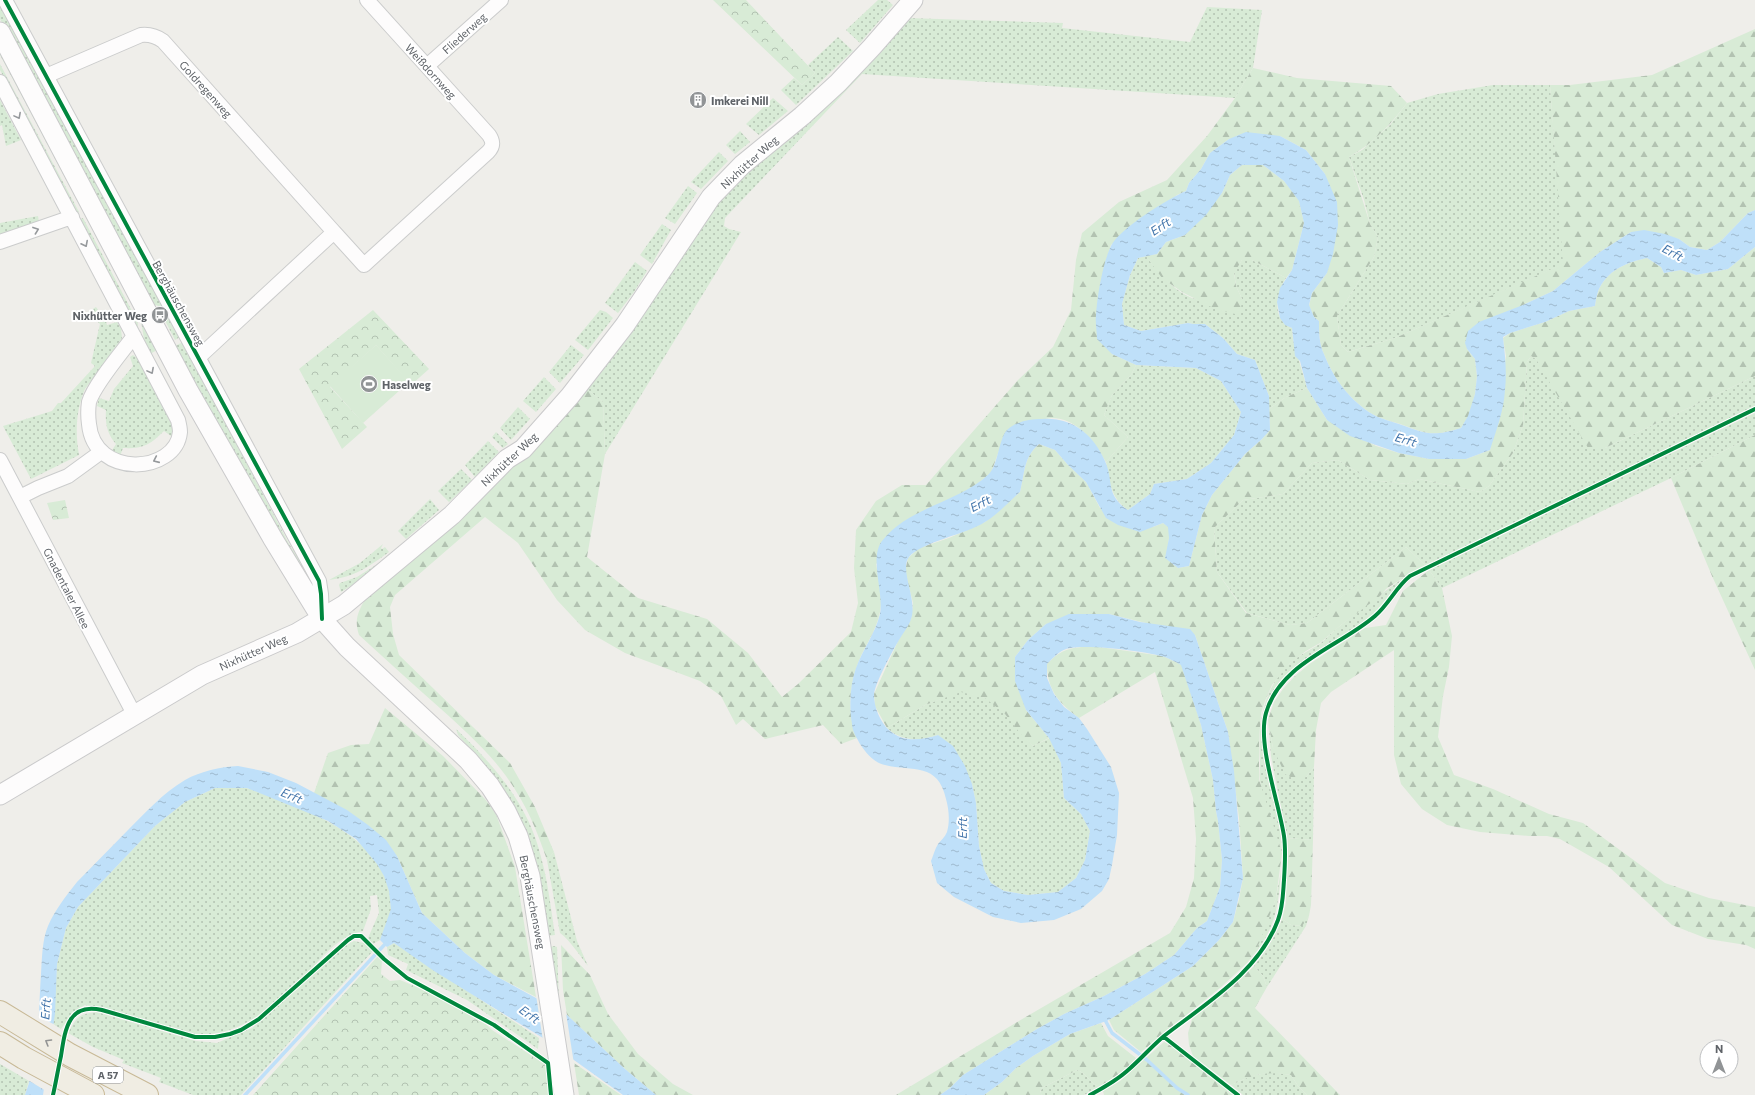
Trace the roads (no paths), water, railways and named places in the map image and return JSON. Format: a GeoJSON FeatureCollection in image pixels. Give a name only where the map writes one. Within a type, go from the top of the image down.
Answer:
{"type":"FeatureCollection","features":[{"type":"Feature","properties":{"kind":"highway","name":"A 57"},"geometry":{"type":"LineString","coordinates":[[0,1012],[70,1055],[147,1095]]}},
{"type":"Feature","properties":{"kind":"highway","name":"A 57"},"geometry":{"type":"LineString","coordinates":[[0,1043],[65,1081],[93,1095]]}},
{"type":"Feature","properties":{"kind":"main road","name":"Nixhütter Weg"},"geometry":{"type":"LineString","coordinates":[[0,795],[134,714],[202,675],[297,632],[322,619],[349,601],[430,534],[466,502],[478,487],[506,459],[523,449],[570,396],[625,325],[711,197],[742,165],[802,116],[838,83],[913,0]]}},
{"type":"Feature","properties":{"kind":"main road","name":"Berghäuschensweg"},"geometry":{"type":"LineString","coordinates":[[0,32],[146,308],[165,349],[273,539],[322,619],[347,647],[468,760],[498,798],[515,830],[525,855],[530,876],[560,1061],[564,1095]]}},
{"type":"Feature","properties":{"kind":"street","name":"Berghäuschensweg"},"geometry":{"type":"LineString","coordinates":[[5,0],[319,581],[322,594],[322,619]]}},
{"type":"Feature","properties":{"kind":"street","name":"Weißdornweg"},"geometry":{"type":"LineString","coordinates":[[334,232],[364,265],[488,152],[493,144],[489,135],[367,0]]}},
{"type":"Feature","properties":{"kind":"street","name":"Fliederweg"},"geometry":{"type":"LineString","coordinates":[[427,66],[501,0]]}},
{"type":"Feature","properties":{"kind":"street","name":"Goldregenweg"},"geometry":{"type":"LineString","coordinates":[[46,76],[141,36],[149,34],[157,37],[163,41],[334,232]]}},
{"type":"Feature","properties":{"kind":"street"},"geometry":{"type":"LineString","coordinates":[[0,82],[72,217],[178,420],[180,431],[179,436],[171,450],[153,462],[138,465],[125,464],[110,459],[101,452],[94,442],[90,431],[89,403],[94,391],[134,336]]}},
{"type":"Feature","properties":{"kind":"street"},"geometry":{"type":"LineString","coordinates":[[0,242],[72,217]]}},
{"type":"Feature","properties":{"kind":"street"},"geometry":{"type":"LineString","coordinates":[[199,357],[334,232]]}},
{"type":"Feature","properties":{"kind":"street"},"geometry":{"type":"LineString","coordinates":[[20,497],[68,476],[101,452]]}},
{"type":"Feature","properties":{"kind":"street","name":"Gnadentaler Allee"},"geometry":{"type":"LineString","coordinates":[[0,460],[134,714]]}},
{"type":"Feature","properties":{"kind":"water","name":"Erft"},"geometry":{"type":"Polygon","coordinates":[[[1246,132],[1280,136],[1306,150],[1325,174],[1337,202],[1338,225],[1333,254],[1327,273],[1312,293],[1309,305],[1314,317],[1319,321],[1319,334],[1322,350],[1332,372],[1350,396],[1366,410],[1380,418],[1423,432],[1443,433],[1461,428],[1468,416],[1475,394],[1477,376],[1475,359],[1467,349],[1465,343],[1468,331],[1479,322],[1523,305],[1553,291],[1600,252],[1631,232],[1644,230],[1665,234],[1679,239],[1690,247],[1707,250],[1720,242],[1748,213],[1755,210],[1755,247],[1728,269],[1696,275],[1681,270],[1664,273],[1661,267],[1647,258],[1626,264],[1614,271],[1604,281],[1598,291],[1595,306],[1569,311],[1545,322],[1510,333],[1503,337],[1506,364],[1506,383],[1503,405],[1497,428],[1490,450],[1466,459],[1429,459],[1399,453],[1350,436],[1327,420],[1307,388],[1300,361],[1295,356],[1292,328],[1285,325],[1280,318],[1277,302],[1280,288],[1292,270],[1304,223],[1299,201],[1284,181],[1263,165],[1242,165],[1230,175],[1222,193],[1206,215],[1185,235],[1166,242],[1157,254],[1138,258],[1130,275],[1122,304],[1124,325],[1141,331],[1188,323],[1205,324],[1223,338],[1237,354],[1255,360],[1269,396],[1270,430],[1245,454],[1212,495],[1202,515],[1189,566],[1178,568],[1165,558],[1169,538],[1168,527],[1163,523],[1140,532],[1118,525],[1106,518],[1086,482],[1055,450],[1039,444],[1027,460],[1020,492],[999,512],[977,526],[923,547],[909,557],[906,570],[913,611],[907,627],[880,676],[875,690],[874,700],[880,719],[894,734],[906,739],[919,739],[938,735],[953,746],[965,766],[972,784],[976,803],[979,846],[984,869],[991,883],[1004,891],[1028,895],[1058,892],[1076,878],[1085,860],[1090,831],[1081,814],[1064,798],[1061,763],[1049,738],[1026,710],[1015,681],[1015,657],[1028,640],[1046,624],[1069,614],[1109,614],[1140,622],[1190,629],[1195,635],[1228,732],[1234,771],[1243,878],[1233,922],[1219,940],[1193,966],[1109,1020],[1070,1034],[1033,1056],[984,1095],[940,1095],[950,1088],[963,1075],[1037,1029],[1145,974],[1174,955],[1197,928],[1207,921],[1220,887],[1222,860],[1218,821],[1213,780],[1201,725],[1181,665],[1165,657],[1130,650],[1100,647],[1074,647],[1066,649],[1058,653],[1047,664],[1047,678],[1054,694],[1064,707],[1079,718],[1111,767],[1119,793],[1117,835],[1109,879],[1102,891],[1081,909],[1054,920],[1021,923],[993,917],[954,897],[937,883],[931,861],[938,844],[947,832],[948,828],[948,811],[942,787],[937,779],[931,774],[914,769],[885,765],[874,760],[860,744],[852,727],[850,703],[854,675],[880,614],[881,605],[877,566],[878,548],[882,541],[905,520],[963,492],[977,484],[989,474],[992,470],[1004,434],[1015,424],[1024,421],[1033,419],[1053,419],[1063,421],[1072,424],[1088,435],[1100,451],[1105,461],[1108,468],[1111,487],[1116,499],[1128,510],[1150,494],[1154,484],[1187,479],[1211,463],[1234,435],[1241,412],[1221,381],[1196,368],[1136,365],[1112,354],[1097,339],[1097,308],[1105,261],[1111,246],[1116,239],[1145,215],[1168,200],[1186,191],[1189,183],[1201,169],[1210,153],[1229,139],[1246,132]]]}},
{"type":"Feature","properties":{"kind":"water","name":"Erft"},"geometry":{"type":"Polygon","coordinates":[[[238,766],[268,772],[296,783],[347,810],[368,825],[386,840],[397,856],[422,913],[465,953],[494,975],[567,1015],[625,1069],[656,1095],[623,1095],[543,1038],[434,971],[394,943],[387,947],[380,940],[391,909],[389,891],[384,876],[377,864],[356,839],[328,821],[247,788],[215,788],[185,802],[155,826],[78,907],[66,928],[57,964],[55,1014],[43,1095],[25,1095],[30,1080],[36,1050],[43,943],[48,926],[57,909],[77,882],[148,810],[169,791],[185,780],[198,774],[218,768],[238,766]]]}},
{"type":"Feature","properties":{"kind":"waterway"},"geometry":{"type":"LineString","coordinates":[[245,1095],[387,942]]}},
{"type":"Feature","properties":{"kind":"waterway"},"geometry":{"type":"LineString","coordinates":[[1104,1018],[1112,1033],[1147,1060],[1177,1088],[1188,1095]]}},
{"type":"Feature","properties":{"kind":"place","name":"Imkerei Nill"},"geometry":{"type":"Point","coordinates":[698,100]}},
{"type":"Feature","properties":{"kind":"place","name":"Nixhütter Weg"},"geometry":{"type":"Point","coordinates":[160,315]}},
{"type":"Feature","properties":{"kind":"place","name":"Haselweg"},"geometry":{"type":"Point","coordinates":[369,384]}}]}
